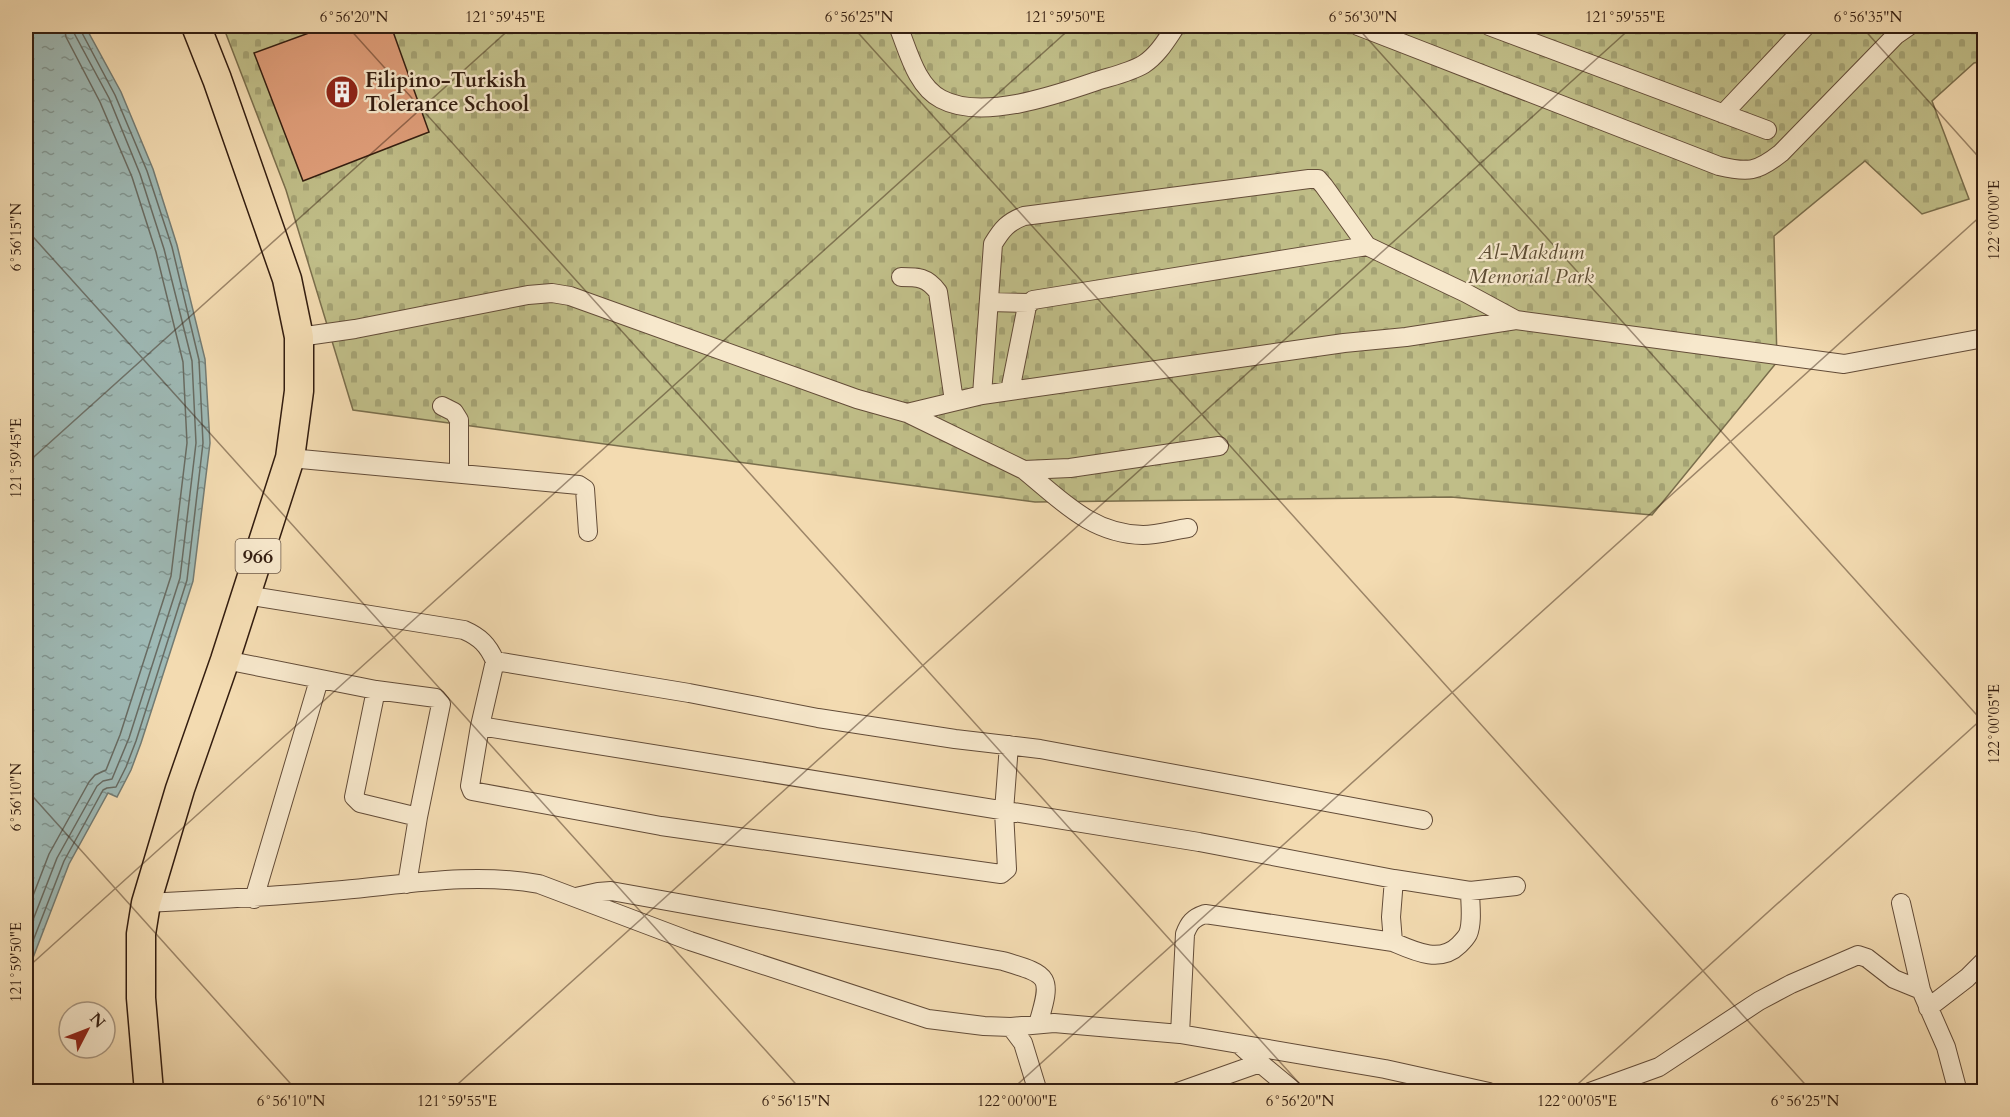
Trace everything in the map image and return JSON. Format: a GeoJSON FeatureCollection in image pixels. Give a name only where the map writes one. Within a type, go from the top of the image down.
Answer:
{"type":"FeatureCollection","features":[{"type":"Feature","properties":{"kind":"main road","name":"966"},"geometry":{"type":"LineString","coordinates":[[149,1092],[141,998],[141,934],[146,903],[180,789],[225,660],[290,458],[299,391],[299,337],[287,279],[217,79],[196,26]]}},
{"type":"Feature","properties":{"kind":"street"},"geometry":{"type":"LineString","coordinates":[[898,26],[924,84],[940,98],[955,104],[982,106],[1019,104],[1047,98],[1143,65],[1155,56],[1176,26]]}},
{"type":"Feature","properties":{"kind":"street"},"geometry":{"type":"LineString","coordinates":[[1358,26],[1719,166],[1740,171],[1755,170],[1781,153],[1897,29]]}},
{"type":"Feature","properties":{"kind":"street"},"geometry":{"type":"LineString","coordinates":[[1489,26],[1767,130]]}},
{"type":"Feature","properties":{"kind":"street"},"geometry":{"type":"LineString","coordinates":[[1723,114],[1806,26]]}},
{"type":"Feature","properties":{"kind":"street"},"geometry":{"type":"LineString","coordinates":[[982,394],[993,244],[1001,230],[1010,222],[1024,216],[1317,179],[1366,246],[1466,293],[1516,320]]}},
{"type":"Feature","properties":{"kind":"street"},"geometry":{"type":"LineString","coordinates":[[989,302],[1029,303],[1033,300],[1366,246]]}},
{"type":"Feature","properties":{"kind":"street"},"geometry":{"type":"LineString","coordinates":[[901,277],[921,276],[932,283],[938,292],[954,401]]}},
{"type":"Feature","properties":{"kind":"street"},"geometry":{"type":"LineString","coordinates":[[299,337],[355,329],[505,299],[552,293],[570,296],[857,399],[908,413],[1024,470],[1083,519],[1106,529],[1143,535],[1188,528]]}},
{"type":"Feature","properties":{"kind":"street"},"geometry":{"type":"LineString","coordinates":[[1010,391],[1029,303]]}},
{"type":"Feature","properties":{"kind":"street"},"geometry":{"type":"LineString","coordinates":[[908,413],[982,394],[1344,343],[1407,337],[1516,320],[1844,364],[1984,338]]}},
{"type":"Feature","properties":{"kind":"street"},"geometry":{"type":"LineString","coordinates":[[442,406],[454,412],[459,420],[459,473]]}},
{"type":"Feature","properties":{"kind":"street"},"geometry":{"type":"LineString","coordinates":[[1024,470],[1070,468],[1219,446]]}},
{"type":"Feature","properties":{"kind":"street"},"geometry":{"type":"LineString","coordinates":[[290,458],[579,485],[585,489],[587,495],[588,532]]}},
{"type":"Feature","properties":{"kind":"street"},"geometry":{"type":"LineString","coordinates":[[246,595],[464,630],[482,641],[495,661],[480,726],[470,786],[475,793],[661,826],[1001,874],[1007,869],[1004,811],[1009,745]]}},
{"type":"Feature","properties":{"kind":"street"},"geometry":{"type":"LineString","coordinates":[[225,660],[319,680],[436,698],[441,704],[407,884]]}},
{"type":"Feature","properties":{"kind":"street"},"geometry":{"type":"LineString","coordinates":[[495,661],[689,693],[818,718],[1009,745],[1423,820]]}},
{"type":"Feature","properties":{"kind":"street"},"geometry":{"type":"LineString","coordinates":[[254,898],[319,680]]}},
{"type":"Feature","properties":{"kind":"street"},"geometry":{"type":"LineString","coordinates":[[376,690],[354,797],[360,803],[418,817]]}},
{"type":"Feature","properties":{"kind":"street"},"geometry":{"type":"LineString","coordinates":[[480,726],[1199,842],[1470,891],[1516,886]]}},
{"type":"Feature","properties":{"kind":"street"},"geometry":{"type":"LineString","coordinates":[[146,903],[254,898],[478,878],[513,880],[539,884],[690,941],[928,1019],[961,1024],[1011,1027],[1038,1023],[1180,1034],[1385,1069],[1489,1092]]}},
{"type":"Feature","properties":{"kind":"street"},"geometry":{"type":"LineString","coordinates":[[1393,942],[1391,917],[1395,879]]}},
{"type":"Feature","properties":{"kind":"street"},"geometry":{"type":"LineString","coordinates":[[576,897],[611,891],[1003,961],[1036,971],[1044,978],[1047,988],[1038,1023]]}},
{"type":"Feature","properties":{"kind":"street"},"geometry":{"type":"LineString","coordinates":[[1180,1034],[1185,934],[1189,924],[1196,917],[1205,914],[1393,942],[1432,956],[1447,954],[1454,950],[1469,932],[1470,891]]}},
{"type":"Feature","properties":{"kind":"street"},"geometry":{"type":"LineString","coordinates":[[1901,903],[1920,990],[1946,1047],[1959,1092]]}},
{"type":"Feature","properties":{"kind":"street"},"geometry":{"type":"LineString","coordinates":[[1590,1092],[1659,1067],[1759,1001],[1858,955],[1867,957],[1894,979],[1920,990]]}},
{"type":"Feature","properties":{"kind":"street"},"geometry":{"type":"LineString","coordinates":[[1928,1008],[1967,978],[1984,961]]}},
{"type":"Feature","properties":{"kind":"street"},"geometry":{"type":"LineString","coordinates":[[1011,1027],[1023,1043],[1038,1092]]}},
{"type":"Feature","properties":{"kind":"street"},"geometry":{"type":"LineString","coordinates":[[1239,1044],[1295,1092]]}},
{"type":"Feature","properties":{"kind":"street"},"geometry":{"type":"LineString","coordinates":[[1178,1092],[1260,1063]]}},
{"type":"Feature","properties":{"kind":"green space","name":"Al-Makdum Memorial Park"},"geometry":{"type":"Polygon","coordinates":[[[223,26],[1984,26],[1984,61],[1974,63],[1932,101],[1969,199],[1922,214],[1865,161],[1774,236],[1777,362],[1652,515],[1451,497],[1035,502],[353,410],[286,190],[223,26]]]}},
{"type":"Feature","properties":{"kind":"water"},"geometry":{"type":"Polygon","coordinates":[[[26,26],[85,26],[121,92],[153,169],[177,245],[205,359],[210,443],[193,581],[141,743],[131,770],[117,797],[108,793],[69,864],[26,976],[26,26]]]}},
{"type":"Feature","properties":{"kind":"building","name":"Filipino-Turkish Tolerance School"},"geometry":{"type":"Polygon","coordinates":[[[328,26],[391,26],[429,132],[303,181],[254,53],[328,26]]]}},
{"type":"Feature","properties":{"kind":"place","name":"Filipino-Turkish Tolerance School"},"geometry":{"type":"Point","coordinates":[342,92]}}]}
